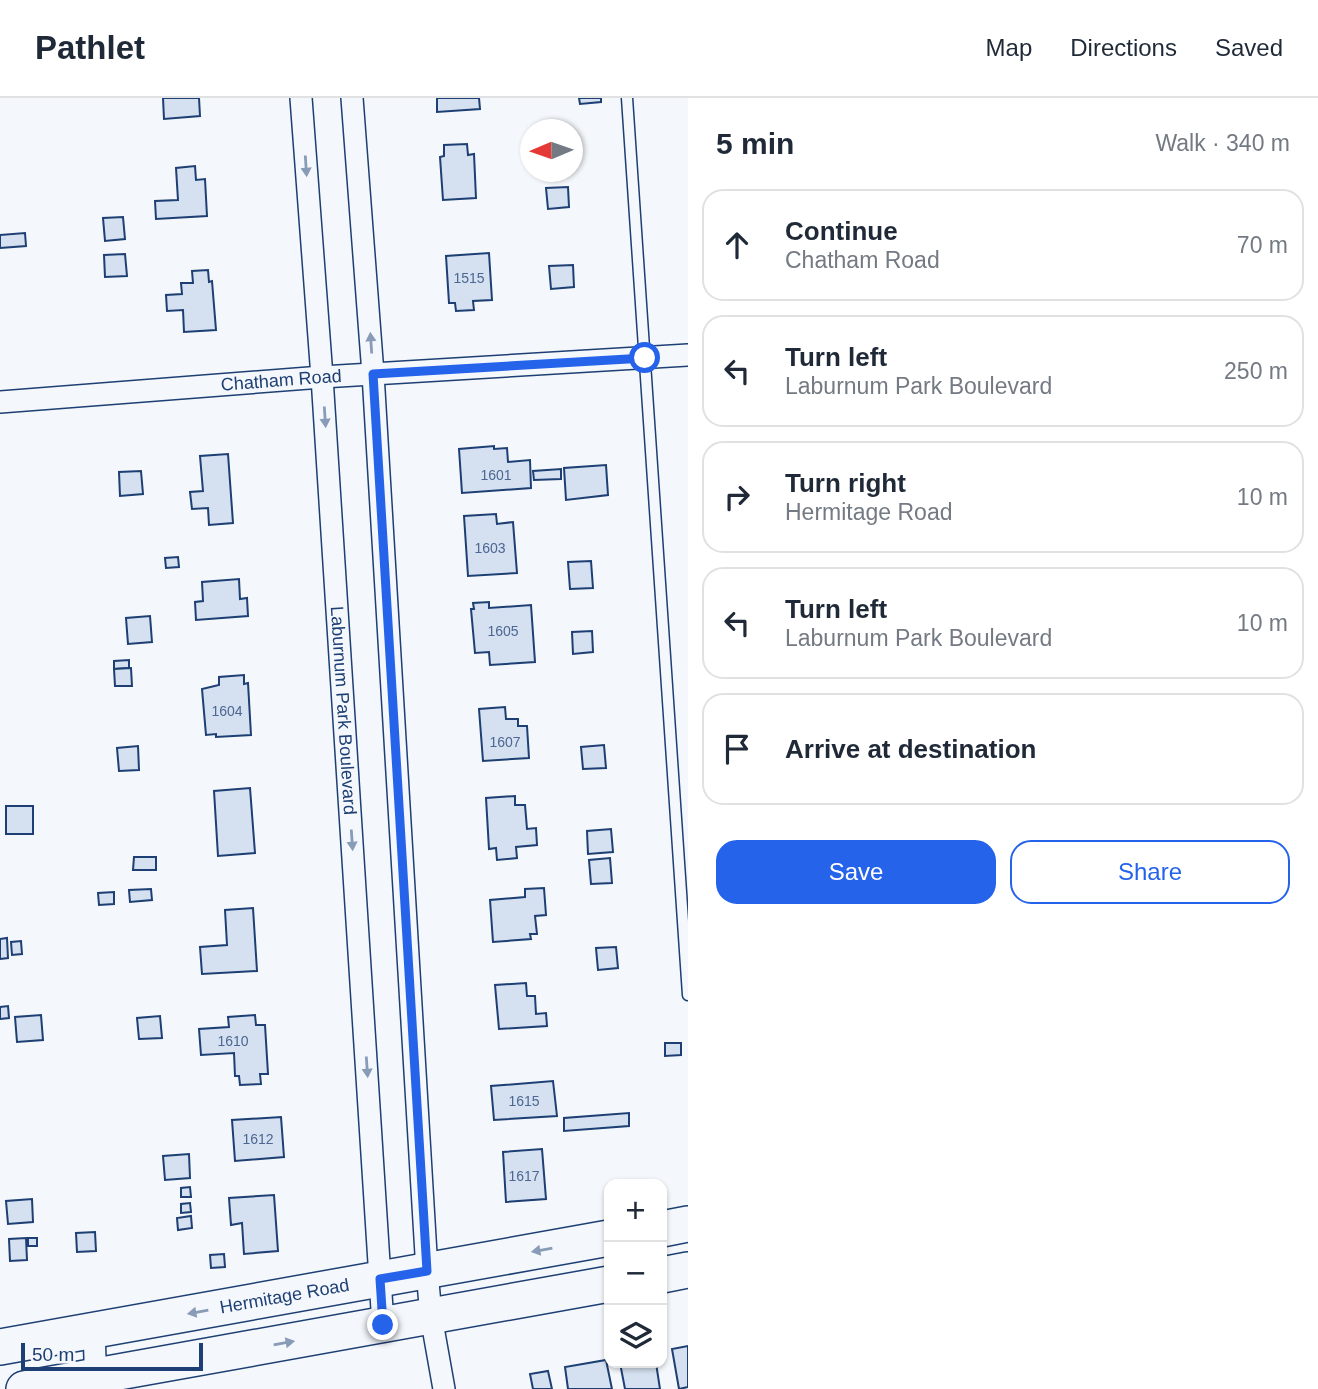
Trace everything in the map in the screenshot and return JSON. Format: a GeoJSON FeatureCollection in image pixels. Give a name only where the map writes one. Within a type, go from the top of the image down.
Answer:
{"type":"FeatureCollection","features":[{"type":"Feature","properties":{"kind":"main road"},"geometry":{"type":"LineString","coordinates":[[667,1228],[688,1224]]}},
{"type":"Feature","properties":{"kind":"main road","name":"Hermitage Road"},"geometry":{"type":"LineString","coordinates":[[0,1347],[604,1239]]}},
{"type":"Feature","properties":{"kind":"main road"},"geometry":{"type":"LineString","coordinates":[[667,1274],[688,1270]]}},
{"type":"Feature","properties":{"kind":"main road"},"geometry":{"type":"LineString","coordinates":[[24,1389],[96,1382],[383,1325],[604,1285]]}},
{"type":"Feature","properties":{"kind":"street","name":"Laburnum Park Boulevard"},"geometry":{"type":"LineString","coordinates":[[301,98],[322,377],[383,1325]]}},
{"type":"Feature","properties":{"kind":"street"},"geometry":{"type":"LineString","coordinates":[[352,98],[373,374],[427,1271],[443,1389]]}},
{"type":"Feature","properties":{"kind":"street","name":"Chatham Road"},"geometry":{"type":"LineString","coordinates":[[0,402],[322,377],[688,355]]}},
{"type":"Feature","properties":{"kind":"street"},"geometry":{"type":"LineString","coordinates":[[94,1330],[96,1382]]}},
{"type":"Feature","properties":{"kind":"lane"},"geometry":{"type":"LineString","coordinates":[[627,98],[688,995]]}},
{"type":"Feature","properties":{"kind":"building"},"geometry":{"type":"Polygon","coordinates":[[[163,98],[199,98],[200,116],[164,119],[163,98]]]}},
{"type":"Feature","properties":{"kind":"building"},"geometry":{"type":"Polygon","coordinates":[[[437,98],[479,98],[480,109],[437,112],[437,98]]]}},
{"type":"Feature","properties":{"kind":"building"},"geometry":{"type":"Polygon","coordinates":[[[579,98],[601,98],[601,102],[580,104],[579,98]]]}},
{"type":"Feature","properties":{"kind":"building"},"geometry":{"type":"Polygon","coordinates":[[[467,144],[468,155],[474,154],[476,198],[443,200],[440,157],[444,156],[444,145],[467,144]]]}},
{"type":"Feature","properties":{"kind":"building"},"geometry":{"type":"Polygon","coordinates":[[[195,166],[196,180],[205,179],[207,216],[156,219],[155,201],[178,200],[176,168],[195,166]]]}},
{"type":"Feature","properties":{"kind":"building"},"geometry":{"type":"Polygon","coordinates":[[[568,187],[569,207],[548,209],[546,188],[568,187]]]}},
{"type":"Feature","properties":{"kind":"building"},"geometry":{"type":"Polygon","coordinates":[[[123,217],[125,239],[105,241],[103,218],[123,217]]]}},
{"type":"Feature","properties":{"kind":"building"},"geometry":{"type":"Polygon","coordinates":[[[25,233],[26,246],[0,248],[0,235],[25,233]]]}},
{"type":"Feature","properties":{"kind":"building"},"geometry":{"type":"Polygon","coordinates":[[[489,253],[492,300],[473,301],[474,310],[456,311],[455,303],[449,303],[446,256],[489,253]]]}},
{"type":"Feature","properties":{"kind":"building"},"geometry":{"type":"Polygon","coordinates":[[[125,254],[127,276],[105,277],[104,255],[125,254]]]}},
{"type":"Feature","properties":{"kind":"building"},"geometry":{"type":"Polygon","coordinates":[[[573,265],[574,287],[551,289],[549,266],[573,265]]]}},
{"type":"Feature","properties":{"kind":"building"},"geometry":{"type":"Polygon","coordinates":[[[208,270],[209,282],[212,281],[216,330],[184,332],[183,310],[167,311],[166,295],[182,294],[181,283],[193,283],[192,271],[208,270]]]}},
{"type":"Feature","properties":{"kind":"building"},"geometry":{"type":"Polygon","coordinates":[[[494,446],[494,449],[507,448],[508,462],[530,460],[531,488],[462,493],[459,449],[494,446]]]}},
{"type":"Feature","properties":{"kind":"building"},"geometry":{"type":"Polygon","coordinates":[[[228,454],[233,523],[209,525],[208,508],[192,509],[190,492],[203,491],[200,456],[228,454]]]}},
{"type":"Feature","properties":{"kind":"building"},"geometry":{"type":"Polygon","coordinates":[[[606,465],[608,495],[566,500],[564,468],[606,465]]]}},
{"type":"Feature","properties":{"kind":"building"},"geometry":{"type":"Polygon","coordinates":[[[561,469],[561,479],[534,480],[533,471],[561,469]]]}},
{"type":"Feature","properties":{"kind":"building"},"geometry":{"type":"Polygon","coordinates":[[[141,471],[143,494],[120,496],[119,472],[141,471]]]}},
{"type":"Feature","properties":{"kind":"building"},"geometry":{"type":"Polygon","coordinates":[[[496,514],[497,524],[513,522],[517,573],[468,576],[464,516],[496,514]]]}},
{"type":"Feature","properties":{"kind":"building"},"geometry":{"type":"Polygon","coordinates":[[[178,557],[179,567],[166,568],[165,558],[178,557]]]}},
{"type":"Feature","properties":{"kind":"building"},"geometry":{"type":"Polygon","coordinates":[[[591,561],[593,588],[570,589],[568,562],[591,561]]]}},
{"type":"Feature","properties":{"kind":"building"},"geometry":{"type":"Polygon","coordinates":[[[239,579],[240,599],[247,598],[248,616],[196,620],[195,602],[203,601],[202,582],[239,579]]]}},
{"type":"Feature","properties":{"kind":"building"},"geometry":{"type":"Polygon","coordinates":[[[489,602],[489,608],[531,605],[535,662],[490,665],[489,652],[475,653],[471,609],[474,609],[473,603],[489,602]]]}},
{"type":"Feature","properties":{"kind":"building"},"geometry":{"type":"Polygon","coordinates":[[[150,616],[152,642],[128,644],[126,618],[150,616]]]}},
{"type":"Feature","properties":{"kind":"building"},"geometry":{"type":"Polygon","coordinates":[[[592,631],[593,652],[573,654],[572,632],[592,631]]]}},
{"type":"Feature","properties":{"kind":"building"},"geometry":{"type":"Polygon","coordinates":[[[129,660],[129,668],[114,669],[114,661],[129,660]]]}},
{"type":"Feature","properties":{"kind":"building"},"geometry":{"type":"Polygon","coordinates":[[[131,668],[132,686],[115,686],[114,669],[131,668]]]}},
{"type":"Feature","properties":{"kind":"building"},"geometry":{"type":"Polygon","coordinates":[[[244,675],[244,684],[248,683],[251,735],[206,735],[202,689],[219,685],[219,677],[244,675]]]}},
{"type":"Feature","properties":{"kind":"building"},"geometry":{"type":"Polygon","coordinates":[[[505,707],[506,719],[518,719],[518,726],[527,726],[529,758],[483,761],[479,709],[505,707]]]}},
{"type":"Feature","properties":{"kind":"building"},"geometry":{"type":"Polygon","coordinates":[[[604,745],[606,768],[583,769],[581,747],[604,745]]]}},
{"type":"Feature","properties":{"kind":"building"},"geometry":{"type":"Polygon","coordinates":[[[138,746],[139,770],[119,771],[117,748],[138,746]]]}},
{"type":"Feature","properties":{"kind":"building"},"geometry":{"type":"Polygon","coordinates":[[[250,788],[255,853],[218,856],[214,791],[250,788]]]}},
{"type":"Feature","properties":{"kind":"building"},"geometry":{"type":"Polygon","coordinates":[[[515,796],[515,805],[525,805],[527,829],[536,828],[537,845],[516,847],[517,858],[497,860],[496,848],[489,849],[486,798],[515,796]]]}},
{"type":"Feature","properties":{"kind":"building"},"geometry":{"type":"Polygon","coordinates":[[[6,806],[33,806],[33,834],[6,834],[6,806]]]}},
{"type":"Feature","properties":{"kind":"building"},"geometry":{"type":"Polygon","coordinates":[[[611,829],[613,852],[588,854],[587,831],[611,829]]]}},
{"type":"Feature","properties":{"kind":"building"},"geometry":{"type":"Polygon","coordinates":[[[134,857],[156,857],[156,870],[133,870],[134,857]]]}},
{"type":"Feature","properties":{"kind":"building"},"geometry":{"type":"Polygon","coordinates":[[[610,858],[612,883],[591,884],[589,860],[610,858]]]}},
{"type":"Feature","properties":{"kind":"building"},"geometry":{"type":"Polygon","coordinates":[[[544,888],[546,915],[535,916],[537,934],[530,934],[531,939],[493,942],[490,900],[525,897],[525,889],[544,888]]]}},
{"type":"Feature","properties":{"kind":"building"},"geometry":{"type":"Polygon","coordinates":[[[151,889],[152,900],[130,902],[129,890],[151,889]]]}},
{"type":"Feature","properties":{"kind":"building"},"geometry":{"type":"Polygon","coordinates":[[[114,892],[114,904],[99,905],[98,893],[114,892]]]}},
{"type":"Feature","properties":{"kind":"building"},"geometry":{"type":"Polygon","coordinates":[[[253,908],[257,971],[202,974],[200,947],[227,945],[225,910],[253,908]]]}},
{"type":"Feature","properties":{"kind":"building"},"geometry":{"type":"Polygon","coordinates":[[[7,938],[8,958],[0,959],[0,939],[7,938]]]}},
{"type":"Feature","properties":{"kind":"building"},"geometry":{"type":"Polygon","coordinates":[[[21,941],[22,954],[12,955],[11,942],[21,941]]]}},
{"type":"Feature","properties":{"kind":"building"},"geometry":{"type":"Polygon","coordinates":[[[616,947],[618,968],[598,970],[596,948],[616,947]]]}},
{"type":"Feature","properties":{"kind":"building"},"geometry":{"type":"Polygon","coordinates":[[[526,983],[527,996],[535,996],[536,1014],[546,1013],[547,1026],[499,1029],[495,985],[526,983]]]}},
{"type":"Feature","properties":{"kind":"building"},"geometry":{"type":"Polygon","coordinates":[[[8,1006],[9,1018],[0,1019],[0,1007],[8,1006]]]}},
{"type":"Feature","properties":{"kind":"building"},"geometry":{"type":"Polygon","coordinates":[[[41,1015],[43,1040],[17,1042],[15,1017],[41,1015]]]}},
{"type":"Feature","properties":{"kind":"building"},"geometry":{"type":"Polygon","coordinates":[[[255,1015],[256,1025],[265,1025],[268,1074],[260,1074],[261,1084],[240,1085],[239,1076],[235,1076],[234,1053],[201,1055],[199,1029],[229,1027],[228,1017],[255,1015]]]}},
{"type":"Feature","properties":{"kind":"building"},"geometry":{"type":"Polygon","coordinates":[[[160,1016],[162,1038],[139,1039],[137,1018],[160,1016]]]}},
{"type":"Feature","properties":{"kind":"building"},"geometry":{"type":"Polygon","coordinates":[[[665,1043],[681,1043],[681,1055],[665,1056],[665,1043]]]}},
{"type":"Feature","properties":{"kind":"building"},"geometry":{"type":"Polygon","coordinates":[[[553,1081],[557,1116],[494,1120],[491,1086],[553,1081]]]}},
{"type":"Feature","properties":{"kind":"building"},"geometry":{"type":"Polygon","coordinates":[[[629,1113],[629,1126],[564,1131],[564,1118],[629,1113]]]}},
{"type":"Feature","properties":{"kind":"building"},"geometry":{"type":"Polygon","coordinates":[[[281,1117],[284,1157],[235,1161],[232,1120],[281,1117]]]}},
{"type":"Feature","properties":{"kind":"building"},"geometry":{"type":"Polygon","coordinates":[[[542,1149],[546,1199],[506,1202],[503,1152],[542,1149]]]}},
{"type":"Feature","properties":{"kind":"building"},"geometry":{"type":"Polygon","coordinates":[[[189,1154],[190,1178],[165,1180],[163,1156],[189,1154]]]}},
{"type":"Feature","properties":{"kind":"building"},"geometry":{"type":"Polygon","coordinates":[[[190,1187],[191,1197],[181,1197],[181,1188],[190,1187]]]}},
{"type":"Feature","properties":{"kind":"building"},"geometry":{"type":"Polygon","coordinates":[[[274,1195],[278,1251],[244,1254],[242,1223],[231,1225],[229,1198],[274,1195]]]}},
{"type":"Feature","properties":{"kind":"building"},"geometry":{"type":"Polygon","coordinates":[[[32,1199],[33,1222],[8,1224],[6,1201],[32,1199]]]}},
{"type":"Feature","properties":{"kind":"building"},"geometry":{"type":"Polygon","coordinates":[[[190,1203],[191,1212],[181,1213],[181,1204],[190,1203]]]}},
{"type":"Feature","properties":{"kind":"building"},"geometry":{"type":"Polygon","coordinates":[[[191,1216],[192,1228],[178,1230],[177,1218],[191,1216]]]}},
{"type":"Feature","properties":{"kind":"building"},"geometry":{"type":"Polygon","coordinates":[[[95,1232],[96,1251],[77,1252],[76,1233],[95,1232]]]}},
{"type":"Feature","properties":{"kind":"building"},"geometry":{"type":"Polygon","coordinates":[[[26,1238],[27,1260],[10,1261],[9,1239],[26,1238]]]}},
{"type":"Feature","properties":{"kind":"building"},"geometry":{"type":"Polygon","coordinates":[[[28,1238],[37,1238],[37,1246],[28,1246],[28,1238]]]}},
{"type":"Feature","properties":{"kind":"building"},"geometry":{"type":"Polygon","coordinates":[[[224,1254],[225,1267],[211,1268],[210,1255],[224,1254]]]}},
{"type":"Feature","properties":{"kind":"building"},"geometry":{"type":"Polygon","coordinates":[[[688,1346],[688,1387],[679,1389],[672,1349],[688,1346]]]}},
{"type":"Feature","properties":{"kind":"building"},"geometry":{"type":"Polygon","coordinates":[[[604,1360],[612,1389],[568,1389],[565,1367],[604,1360]]]}},
{"type":"Feature","properties":{"kind":"building"},"geometry":{"type":"Polygon","coordinates":[[[621,1368],[657,1368],[660,1389],[625,1389],[621,1368]]]}},
{"type":"Feature","properties":{"kind":"building"},"geometry":{"type":"Polygon","coordinates":[[[548,1371],[552,1389],[533,1389],[530,1374],[548,1371]]]}},
{"type":"Feature","properties":{"kind":"route"},"geometry":{"type":"LineString","coordinates":[[383,1325],[380,1279],[427,1271],[373,374],[645,358]]}}]}
